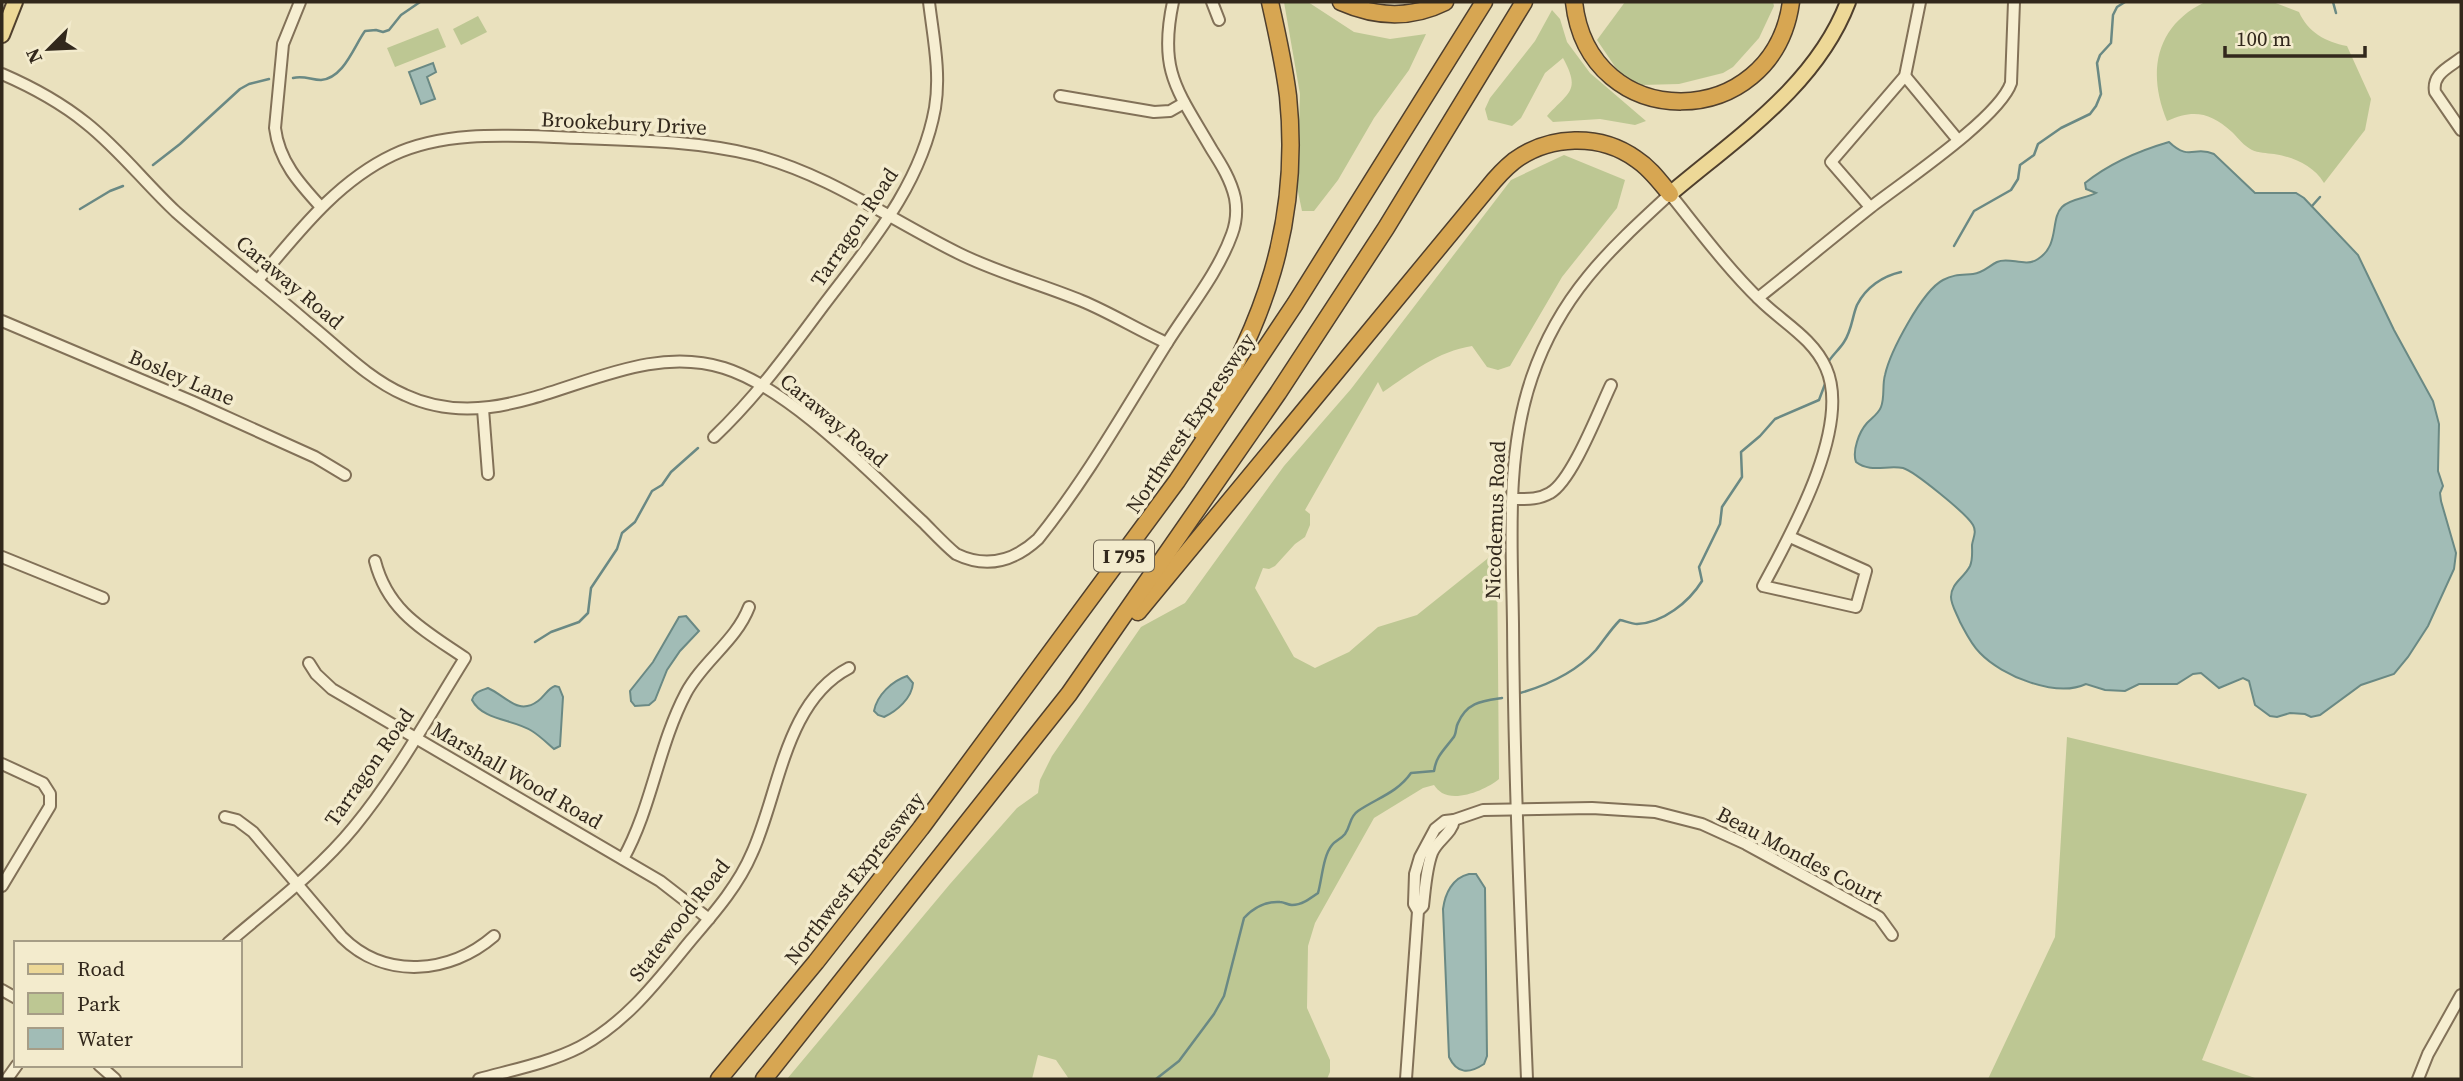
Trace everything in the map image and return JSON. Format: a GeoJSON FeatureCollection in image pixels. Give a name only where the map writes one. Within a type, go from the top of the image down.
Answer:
{"type":"FeatureCollection","features":[{"type":"Feature","properties":{"kind":"highway"},"geometry":{"type":"LineString","coordinates":[[1122,558],[1169,476],[1224,390],[1241,357],[1269,288],[1281,240],[1290,165],[1288,96],[1270,2]]}},
{"type":"Feature","properties":{"kind":"highway"},"geometry":{"type":"LineString","coordinates":[[1341,2],[1393,16],[1445,2]]}},
{"type":"Feature","properties":{"kind":"highway","name":"Northwest Expressway"},"geometry":{"type":"LineString","coordinates":[[719,1079],[816,962],[921,828],[1177,481],[1295,304],[1485,2]]}},
{"type":"Feature","properties":{"kind":"highway","name":"I 795"},"geometry":{"type":"LineString","coordinates":[[764,1079],[1069,694],[1306,351],[1442,138],[1524,2]]}},
{"type":"Feature","properties":{"kind":"highway"},"geometry":{"type":"LineString","coordinates":[[1574,2],[1583,36],[1598,62],[1609,74],[1636,93],[1680,102],[1716,97],[1754,75],[1765,64],[1783,35],[1791,2]]}},
{"type":"Feature","properties":{"kind":"highway"},"geometry":{"type":"LineString","coordinates":[[1069,694],[1487,188],[1514,161],[1549,144],[1592,141],[1609,145],[1637,159],[1670,194]]}},
{"type":"Feature","properties":{"kind":"main road"},"geometry":{"type":"LineString","coordinates":[[2,35],[15,2]]}},
{"type":"Feature","properties":{"kind":"main road","name":"Nicodemus Road"},"geometry":{"type":"LineString","coordinates":[[1670,194],[1767,112],[1808,71],[1840,23],[1848,2]]}},
{"type":"Feature","properties":{"kind":"street"},"geometry":{"type":"LineString","coordinates":[[300,2],[283,44],[276,139],[284,161],[321,207]]}},
{"type":"Feature","properties":{"kind":"street","name":"Tarragon Road"},"geometry":{"type":"LineString","coordinates":[[714,437],[763,385],[891,215],[917,168],[935,106],[937,71],[929,2]]}},
{"type":"Feature","properties":{"kind":"street","name":"Caraway Road"},"geometry":{"type":"LineString","coordinates":[[2,74],[50,97],[88,124],[177,212],[370,374],[405,396],[434,405],[483,409],[535,398],[626,370],[668,362],[709,364],[763,385],[819,428],[956,554],[982,562],[1004,561],[1026,550],[1047,528],[1101,451],[1234,230],[1234,197],[1228,178],[1176,88],[1168,59],[1166,41],[1173,2]]}},
{"type":"Feature","properties":{"kind":"street"},"geometry":{"type":"LineString","coordinates":[[1212,2],[1219,20]]}},
{"type":"Feature","properties":{"kind":"street"},"geometry":{"type":"LineString","coordinates":[[1870,208],[1831,162],[1905,76],[1920,2]]}},
{"type":"Feature","properties":{"kind":"street"},"geometry":{"type":"LineString","coordinates":[[1758,298],[1986,117],[2007,93],[2011,83],[2014,2]]}},
{"type":"Feature","properties":{"kind":"street"},"geometry":{"type":"LineString","coordinates":[[2461,58],[2439,74],[2433,87],[2461,130]]}},
{"type":"Feature","properties":{"kind":"street"},"geometry":{"type":"LineString","coordinates":[[1905,76],[1958,140]]}},
{"type":"Feature","properties":{"kind":"street"},"geometry":{"type":"LineString","coordinates":[[1060,96],[1154,112],[1170,111],[1184,103]]}},
{"type":"Feature","properties":{"kind":"street","name":"Brookebury Drive"},"geometry":{"type":"LineString","coordinates":[[258,280],[321,207],[393,155],[435,142],[496,135],[690,143],[754,155],[810,174],[852,194],[958,253],[1083,302],[1167,343]]}},
{"type":"Feature","properties":{"kind":"street"},"geometry":{"type":"LineString","coordinates":[[1670,194],[1758,298],[1807,339],[1827,369],[1833,396],[1832,421],[1804,508],[1763,586],[1856,607],[1866,571],[1790,537]]}},
{"type":"Feature","properties":{"kind":"street","name":"Nicodemus Road"},"geometry":{"type":"LineString","coordinates":[[1528,1079],[1514,696],[1513,499],[1524,405],[1535,368],[1569,300],[1601,258],[1670,194]]}},
{"type":"Feature","properties":{"kind":"street","name":"Bosley Lane"},"geometry":{"type":"LineString","coordinates":[[2,321],[191,401],[314,457],[345,475]]}},
{"type":"Feature","properties":{"kind":"street"},"geometry":{"type":"LineString","coordinates":[[1513,499],[1540,498],[1558,488],[1572,466],[1611,385]]}},
{"type":"Feature","properties":{"kind":"street"},"geometry":{"type":"LineString","coordinates":[[483,409],[488,474]]}},
{"type":"Feature","properties":{"kind":"street"},"geometry":{"type":"LineString","coordinates":[[2,557],[103,597]]}},
{"type":"Feature","properties":{"kind":"street","name":"Tarragon Road"},"geometry":{"type":"LineString","coordinates":[[230,941],[297,884],[354,827],[465,658],[419,627],[402,611],[387,593],[376,561]]}},
{"type":"Feature","properties":{"kind":"street"},"geometry":{"type":"LineString","coordinates":[[623,859],[639,825],[668,735],[686,692],[709,659],[744,620],[749,607]]}},
{"type":"Feature","properties":{"kind":"street","name":"Marshall Wood Road"},"geometry":{"type":"LineString","coordinates":[[309,663],[332,689],[660,881],[709,919]]}},
{"type":"Feature","properties":{"kind":"street","name":"Statewood Road"},"geometry":{"type":"LineString","coordinates":[[479,1079],[562,1055],[612,1027],[643,998],[733,888],[753,852],[790,743],[800,722],[813,699],[825,685],[835,675],[849,668]]}},
{"type":"Feature","properties":{"kind":"street"},"geometry":{"type":"LineString","coordinates":[[2,764],[43,783],[51,800],[46,815],[2,886]]}},
{"type":"Feature","properties":{"kind":"street","name":"Beau Mondes Court"},"geometry":{"type":"LineString","coordinates":[[1406,1079],[1418,911],[1414,904],[1415,874],[1423,848],[1435,829],[1445,821],[1483,810],[1517,808],[1624,809],[1665,814],[1702,824],[1746,844],[1879,917],[1892,935]]}},
{"type":"Feature","properties":{"kind":"street"},"geometry":{"type":"LineString","coordinates":[[225,817],[237,820],[253,832],[350,945],[386,964],[406,968],[435,965],[465,956],[494,936]]}},
{"type":"Feature","properties":{"kind":"street"},"geometry":{"type":"LineString","coordinates":[[2418,1079],[2428,1054],[2461,995]]}},
{"type":"Feature","properties":{"kind":"green space"},"geometry":{"type":"Polygon","coordinates":[[[1284,2],[1308,2],[1354,32],[1390,39],[1426,34],[1409,70],[1374,118],[1338,180],[1314,211],[1302,211],[1297,187],[1300,94],[1284,2]]]}},
{"type":"Feature","properties":{"kind":"green space"},"geometry":{"type":"Polygon","coordinates":[[[1625,2],[1773,2],[1774,6],[1759,38],[1733,67],[1723,73],[1679,84],[1641,85],[1620,74],[1597,40],[1625,2]]]}},
{"type":"Feature","properties":{"kind":"green space"},"geometry":{"type":"Polygon","coordinates":[[[2205,2],[2273,2],[2299,12],[2307,25],[2318,35],[2347,46],[2371,99],[2365,130],[2324,183],[2314,171],[2295,160],[2252,150],[2224,125],[2209,117],[2193,114],[2167,121],[2157,86],[2160,52],[2175,24],[2205,2]]]}},
{"type":"Feature","properties":{"kind":"green space"},"geometry":{"type":"Polygon","coordinates":[[[1552,10],[1560,19],[1567,42],[1590,73],[1646,121],[1635,125],[1600,119],[1553,122],[1547,116],[1566,96],[1572,85],[1563,58],[1545,73],[1521,118],[1512,126],[1488,120],[1485,109],[1490,98],[1535,41],[1552,10]]]}},
{"type":"Feature","properties":{"kind":"green space"},"geometry":{"type":"Polygon","coordinates":[[[478,16],[487,32],[461,45],[453,29],[478,16]]]}},
{"type":"Feature","properties":{"kind":"green space"},"geometry":{"type":"Polygon","coordinates":[[[438,28],[446,47],[395,67],[387,48],[438,28]]]}},
{"type":"Feature","properties":{"kind":"green space"},"geometry":{"type":"Polygon","coordinates":[[[1564,155],[1625,180],[1617,208],[1562,277],[1510,366],[1498,370],[1487,367],[1472,346],[1436,358],[1383,392],[1378,382],[1305,510],[1310,514],[1310,525],[1305,537],[1275,566],[1263,568],[1255,588],[1294,657],[1315,668],[1349,652],[1378,627],[1417,615],[1497,551],[1499,779],[1480,790],[1456,796],[1441,792],[1434,785],[1423,788],[1374,818],[1315,923],[1308,946],[1307,1008],[1330,1060],[1327,1079],[1069,1079],[1056,1060],[1038,1055],[1032,1079],[787,1079],[950,884],[1017,808],[1038,793],[1040,780],[1052,756],[1141,627],[1185,603],[1284,466],[1351,389],[1511,180],[1564,155]]]}},
{"type":"Feature","properties":{"kind":"green space"},"geometry":{"type":"Polygon","coordinates":[[[2067,737],[2307,794],[2202,1060],[2258,1079],[1988,1079],[2055,937],[2067,737]]]}},
{"type":"Feature","properties":{"kind":"water"},"geometry":{"type":"Polygon","coordinates":[[[433,63],[436,72],[427,77],[435,99],[421,104],[409,72],[433,63]]]}},
{"type":"Feature","properties":{"kind":"water"},"geometry":{"type":"Polygon","coordinates":[[[2169,142],[2182,151],[2214,154],[2255,193],[2296,193],[2304,198],[2358,255],[2394,330],[2433,401],[2439,424],[2438,471],[2443,486],[2441,501],[2456,553],[2454,569],[2428,626],[2394,674],[2361,685],[2320,715],[2311,717],[2290,713],[2270,716],[2255,705],[2249,681],[2243,678],[2219,688],[2201,673],[2193,674],[2177,684],[2139,684],[2125,691],[2105,690],[2086,684],[2074,688],[2045,686],[2002,670],[1974,646],[1951,600],[1955,584],[1971,563],[1975,533],[1973,525],[1951,503],[1909,471],[1897,467],[1867,467],[1856,462],[1859,436],[1881,407],[1884,379],[1893,352],[1908,323],[1935,286],[1947,278],[1983,271],[1997,262],[2028,262],[2038,259],[2049,247],[2056,218],[2062,207],[2096,193],[2086,189],[2085,183],[2125,158],[2169,142]]]}},
{"type":"Feature","properties":{"kind":"water"},"geometry":{"type":"Polygon","coordinates":[[[686,616],[699,631],[667,670],[655,700],[649,705],[635,706],[631,701],[630,691],[653,662],[679,617],[686,616]]]}},
{"type":"Feature","properties":{"kind":"water"},"geometry":{"type":"Polygon","coordinates":[[[907,676],[913,683],[907,699],[899,708],[884,717],[878,715],[874,711],[882,694],[907,676]]]}},
{"type":"Feature","properties":{"kind":"water"},"geometry":{"type":"Polygon","coordinates":[[[555,686],[559,687],[563,697],[560,746],[554,749],[525,727],[483,712],[472,700],[476,693],[488,688],[518,706],[531,705],[555,686]]]}},
{"type":"Feature","properties":{"kind":"water"},"geometry":{"type":"Polygon","coordinates":[[[1469,874],[1476,874],[1485,888],[1487,1056],[1484,1064],[1464,1071],[1456,1067],[1449,1057],[1443,909],[1450,887],[1469,874]]]}},
{"type":"Feature","properties":{"kind":"waterway"},"geometry":{"type":"LineString","coordinates":[[293,78],[321,80],[336,74],[348,60],[365,31],[389,30],[401,15],[420,2]]}},
{"type":"Feature","properties":{"kind":"waterway"},"geometry":{"type":"LineString","coordinates":[[1954,246],[1974,211],[2011,190],[2018,179],[2020,165],[2034,155],[2038,144],[2061,128],[2090,114],[2096,106],[2101,94],[2097,63],[2100,55],[2111,43],[2113,15],[2117,7],[2125,2]]}},
{"type":"Feature","properties":{"kind":"waterway"},"geometry":{"type":"LineString","coordinates":[[2333,2],[2336,13]]}},
{"type":"Feature","properties":{"kind":"waterway"},"geometry":{"type":"LineString","coordinates":[[153,165],[240,89],[269,79]]}},
{"type":"Feature","properties":{"kind":"waterway"},"geometry":{"type":"LineString","coordinates":[[80,209],[123,186]]}},
{"type":"Feature","properties":{"kind":"waterway"},"geometry":{"type":"LineString","coordinates":[[2312,206],[2320,197]]}},
{"type":"Feature","properties":{"kind":"waterway"},"geometry":{"type":"LineString","coordinates":[[1827,364],[1847,337],[1857,305],[1865,293],[1882,279],[1901,272]]}},
{"type":"Feature","properties":{"kind":"waterway"},"geometry":{"type":"LineString","coordinates":[[1520,693],[1551,682],[1580,665],[1620,620],[1637,624],[1656,620],[1674,610],[1690,596],[1702,581],[1699,567],[1720,524],[1722,507],[1742,477],[1741,452],[1775,419],[1819,400],[1825,384]]}},
{"type":"Feature","properties":{"kind":"waterway"},"geometry":{"type":"LineString","coordinates":[[535,642],[551,632],[579,622],[588,613],[591,588],[617,549],[622,533],[635,522],[652,491],[662,485],[671,472],[698,448]]}},
{"type":"Feature","properties":{"kind":"waterway"},"geometry":{"type":"LineString","coordinates":[[1156,1079],[1179,1061],[1224,996],[1244,918],[1265,904],[1280,902],[1296,905],[1318,893],[1329,850],[1345,834],[1355,813],[1393,790],[1411,773],[1434,771],[1439,757],[1454,736],[1466,711],[1482,702],[1502,698]]}}]}
